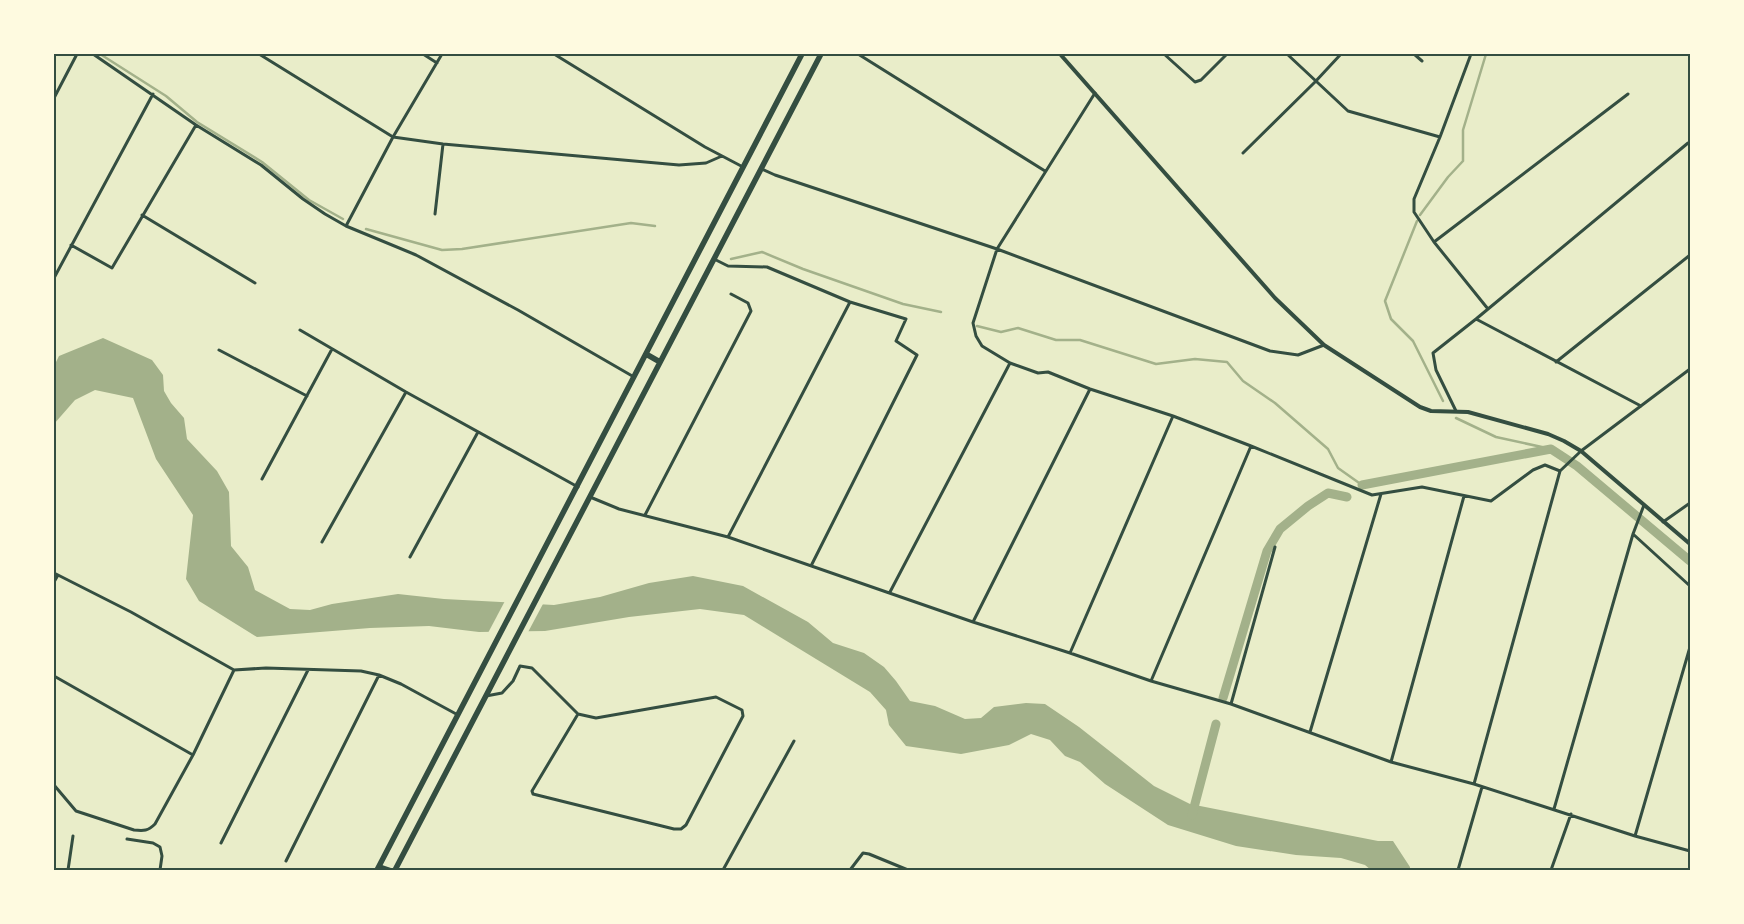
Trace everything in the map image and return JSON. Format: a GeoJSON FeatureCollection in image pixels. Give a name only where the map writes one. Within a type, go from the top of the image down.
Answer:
{"type":"FeatureCollection","features":[{"type":"Feature","properties":{"kind":"highway"},"geometry":{"type":"LineString","coordinates":[[378,868],[802,54]]}},
{"type":"Feature","properties":{"kind":"highway"},"geometry":{"type":"LineString","coordinates":[[393,870],[544,587],[821,54]]}},
{"type":"Feature","properties":{"kind":"highway"},"geometry":{"type":"LineString","coordinates":[[646,354],[660,362]]}},
{"type":"Feature","properties":{"kind":"street"},"geometry":{"type":"LineString","coordinates":[[54,98],[77,54]]}},
{"type":"Feature","properties":{"kind":"street"},"geometry":{"type":"LineString","coordinates":[[93,54],[196,125],[262,165],[303,199],[325,214],[346,226],[416,255],[518,310],[634,377]]}},
{"type":"Feature","properties":{"kind":"street"},"geometry":{"type":"LineString","coordinates":[[258,54],[393,137],[443,144],[679,165],[706,163],[722,156]]}},
{"type":"Feature","properties":{"kind":"street"},"geometry":{"type":"LineString","coordinates":[[423,54],[437,63]]}},
{"type":"Feature","properties":{"kind":"street"},"geometry":{"type":"LineString","coordinates":[[346,226],[393,137],[442,54]]}},
{"type":"Feature","properties":{"kind":"street"},"geometry":{"type":"LineString","coordinates":[[554,54],[705,147],[743,167]]}},
{"type":"Feature","properties":{"kind":"street"},"geometry":{"type":"LineString","coordinates":[[858,54],[1046,171]]}},
{"type":"Feature","properties":{"kind":"street"},"geometry":{"type":"LineString","coordinates":[[1060,54],[1274,298],[1324,345],[1420,407],[1431,411],[1468,412],[1548,434],[1564,441],[1581,451],[1690,544]]}},
{"type":"Feature","properties":{"kind":"street"},"geometry":{"type":"LineString","coordinates":[[1164,54],[1195,82],[1201,80],[1226,54]]}},
{"type":"Feature","properties":{"kind":"street"},"geometry":{"type":"LineString","coordinates":[[1287,54],[1348,112],[1440,137]]}},
{"type":"Feature","properties":{"kind":"street"},"geometry":{"type":"LineString","coordinates":[[1243,153],[1341,54]]}},
{"type":"Feature","properties":{"kind":"street"},"geometry":{"type":"LineString","coordinates":[[1414,54],[1422,61]]}},
{"type":"Feature","properties":{"kind":"street"},"geometry":{"type":"LineString","coordinates":[[1471,54],[1440,137],[1414,199],[1414,212],[1434,242],[1488,309]]}},
{"type":"Feature","properties":{"kind":"street"},"geometry":{"type":"LineString","coordinates":[[1095,93],[997,250],[972,323],[976,336],[982,346],[1010,363],[1038,373],[1048,372],[1173,416],[1372,495],[1422,487],[1491,500],[1533,470],[1545,465],[1560,471]]}},
{"type":"Feature","properties":{"kind":"street"},"geometry":{"type":"LineString","coordinates":[[54,278],[153,94]]}},
{"type":"Feature","properties":{"kind":"street"},"geometry":{"type":"LineString","coordinates":[[1434,242],[1628,94]]}},
{"type":"Feature","properties":{"kind":"street"},"geometry":{"type":"LineString","coordinates":[[71,245],[112,268],[196,125]]}},
{"type":"Feature","properties":{"kind":"street"},"geometry":{"type":"LineString","coordinates":[[1456,411],[1436,370],[1433,353],[1688,143]]}},
{"type":"Feature","properties":{"kind":"street"},"geometry":{"type":"LineString","coordinates":[[435,214],[443,144]]}},
{"type":"Feature","properties":{"kind":"street"},"geometry":{"type":"LineString","coordinates":[[761,168],[775,175],[997,250],[1270,351],[1298,355],[1324,345]]}},
{"type":"Feature","properties":{"kind":"street"},"geometry":{"type":"LineString","coordinates":[[142,215],[255,283]]}},
{"type":"Feature","properties":{"kind":"street"},"geometry":{"type":"LineString","coordinates":[[1556,362],[1690,255]]}},
{"type":"Feature","properties":{"kind":"street"},"geometry":{"type":"LineString","coordinates":[[714,259],[728,266],[767,267],[850,302],[906,319],[896,341],[917,356],[811,566]]}},
{"type":"Feature","properties":{"kind":"street"},"geometry":{"type":"LineString","coordinates":[[644,515],[751,311],[748,303],[731,294]]}},
{"type":"Feature","properties":{"kind":"street"},"geometry":{"type":"LineString","coordinates":[[728,537],[850,302]]}},
{"type":"Feature","properties":{"kind":"street"},"geometry":{"type":"LineString","coordinates":[[1476,319],[1641,406]]}},
{"type":"Feature","properties":{"kind":"street"},"geometry":{"type":"LineString","coordinates":[[300,330],[406,392],[578,486]]}},
{"type":"Feature","properties":{"kind":"street"},"geometry":{"type":"LineString","coordinates":[[262,479],[332,349]]}},
{"type":"Feature","properties":{"kind":"street"},"geometry":{"type":"LineString","coordinates":[[219,350],[307,396]]}},
{"type":"Feature","properties":{"kind":"street"},"geometry":{"type":"LineString","coordinates":[[890,592],[1010,363]]}},
{"type":"Feature","properties":{"kind":"street"},"geometry":{"type":"LineString","coordinates":[[1474,784],[1560,471],[1581,451],[1690,369]]}},
{"type":"Feature","properties":{"kind":"street"},"geometry":{"type":"LineString","coordinates":[[973,622],[1090,388]]}},
{"type":"Feature","properties":{"kind":"street"},"geometry":{"type":"LineString","coordinates":[[322,542],[406,392]]}},
{"type":"Feature","properties":{"kind":"street"},"geometry":{"type":"LineString","coordinates":[[1070,653],[1173,416]]}},
{"type":"Feature","properties":{"kind":"street"},"geometry":{"type":"LineString","coordinates":[[410,557],[478,432]]}},
{"type":"Feature","properties":{"kind":"street"},"geometry":{"type":"LineString","coordinates":[[1151,681],[1251,446]]}},
{"type":"Feature","properties":{"kind":"street"},"geometry":{"type":"LineString","coordinates":[[1310,732],[1381,494]]}},
{"type":"Feature","properties":{"kind":"street"},"geometry":{"type":"LineString","coordinates":[[1391,762],[1464,496]]}},
{"type":"Feature","properties":{"kind":"street"},"geometry":{"type":"LineString","coordinates":[[590,498],[619,509],[728,537],[973,622],[1151,681],[1231,704],[1391,762],[1482,786],[1636,836],[1690,851]]}},
{"type":"Feature","properties":{"kind":"street"},"geometry":{"type":"LineString","coordinates":[[1663,522],[1690,503]]}},
{"type":"Feature","properties":{"kind":"street"},"geometry":{"type":"LineString","coordinates":[[1554,809],[1633,534],[1644,505]]}},
{"type":"Feature","properties":{"kind":"street"},"geometry":{"type":"LineString","coordinates":[[1633,534],[1690,586]]}},
{"type":"Feature","properties":{"kind":"street"},"geometry":{"type":"LineString","coordinates":[[1231,704],[1275,547]]}},
{"type":"Feature","properties":{"kind":"street"},"geometry":{"type":"LineString","coordinates":[[54,582],[56,574],[131,612],[234,670],[266,668],[361,672],[379,675],[401,684],[458,715]]}},
{"type":"Feature","properties":{"kind":"street"},"geometry":{"type":"LineString","coordinates":[[1636,836],[1690,647]]}},
{"type":"Feature","properties":{"kind":"street"},"geometry":{"type":"LineString","coordinates":[[486,696],[502,694],[520,666],[532,668],[578,714],[596,718],[716,696],[742,710],[743,716],[686,825],[681,829],[674,829],[533,794],[532,791],[578,714]]}},
{"type":"Feature","properties":{"kind":"street"},"geometry":{"type":"LineString","coordinates":[[54,785],[76,811],[134,830],[149,830],[155,824],[193,755],[234,670]]}},
{"type":"Feature","properties":{"kind":"street"},"geometry":{"type":"LineString","coordinates":[[221,842],[308,670]]}},
{"type":"Feature","properties":{"kind":"street"},"geometry":{"type":"LineString","coordinates":[[286,861],[379,675]]}},
{"type":"Feature","properties":{"kind":"street"},"geometry":{"type":"LineString","coordinates":[[54,676],[193,755]]}},
{"type":"Feature","properties":{"kind":"street"},"geometry":{"type":"LineString","coordinates":[[724,870],[794,741]]}},
{"type":"Feature","properties":{"kind":"street"},"geometry":{"type":"LineString","coordinates":[[1458,870],[1482,786]]}},
{"type":"Feature","properties":{"kind":"street"},"geometry":{"type":"LineString","coordinates":[[1551,870],[1571,814]]}},
{"type":"Feature","properties":{"kind":"street"},"geometry":{"type":"LineString","coordinates":[[68,870],[73,836]]}},
{"type":"Feature","properties":{"kind":"street"},"geometry":{"type":"LineString","coordinates":[[127,839],[160,846],[162,851],[160,870]]}},
{"type":"Feature","properties":{"kind":"street"},"geometry":{"type":"LineString","coordinates":[[850,870],[863,853],[908,870]]}},
{"type":"Feature","properties":{"kind":"street"},"geometry":{"type":"LineString","coordinates":[[378,868],[393,870]]}},
{"type":"Feature","properties":{"kind":"shaded area"},"geometry":{"type":"Polygon","coordinates":[[[103,338],[152,360],[163,375],[164,391],[171,403],[184,418],[187,439],[217,471],[229,492],[231,546],[248,567],[255,590],[290,609],[310,610],[332,604],[398,594],[444,599],[554,605],[600,597],[649,583],[693,576],[743,586],[808,622],[833,643],[864,653],[884,667],[910,701],[935,706],[965,719],[981,718],[994,707],[1026,703],[1045,704],[1079,727],[1154,786],[1190,804],[1378,841],[1393,841],[1410,867],[1410,870],[1371,870],[1365,865],[1341,858],[1296,855],[1236,846],[1168,825],[1105,784],[1080,762],[1065,756],[1050,740],[1031,734],[1009,745],[961,754],[906,746],[889,725],[886,710],[870,692],[744,615],[700,609],[629,617],[545,631],[479,632],[429,626],[370,628],[257,637],[199,601],[186,579],[193,515],[156,459],[133,398],[95,390],[75,400],[54,424],[54,366],[59,356],[103,338]]]}},
{"type":"Feature","properties":{"kind":"pier"},"geometry":{"type":"Polygon","coordinates":[[[506,599],[544,602],[527,634],[488,633],[506,599]]]}},
{"type":"Feature","properties":{"kind":"waterway"},"geometry":{"type":"LineString","coordinates":[[100,54],[166,96],[197,122],[262,162],[309,200],[343,219]]}},
{"type":"Feature","properties":{"kind":"waterway"},"geometry":{"type":"LineString","coordinates":[[1420,215],[1448,177],[1463,161],[1463,130],[1486,54]]}},
{"type":"Feature","properties":{"kind":"waterway"},"geometry":{"type":"LineString","coordinates":[[1417,221],[1385,301],[1391,319],[1413,341],[1443,401]]}},
{"type":"Feature","properties":{"kind":"waterway"},"geometry":{"type":"LineString","coordinates":[[366,229],[442,250],[462,249],[631,223],[655,226]]}},
{"type":"Feature","properties":{"kind":"waterway"},"geometry":{"type":"LineString","coordinates":[[731,259],[762,252],[803,269],[903,304],[941,312]]}},
{"type":"Feature","properties":{"kind":"waterway"},"geometry":{"type":"LineString","coordinates":[[977,326],[1001,332],[1018,328],[1056,340],[1080,340],[1156,364],[1195,359],[1227,362],[1243,381],[1275,403],[1328,449],[1338,468],[1362,485]]}},
{"type":"Feature","properties":{"kind":"waterway"},"geometry":{"type":"LineString","coordinates":[[1456,418],[1496,437],[1551,449]]}},
{"type":"Feature","properties":{"kind":"waterway"},"geometry":{"type":"LineString","coordinates":[[1362,485],[1551,449],[1577,466],[1690,561]]}},
{"type":"Feature","properties":{"kind":"waterway"},"geometry":{"type":"LineString","coordinates":[[1223,698],[1267,551],[1280,529],[1308,506],[1328,493],[1347,497]]}},
{"type":"Feature","properties":{"kind":"waterway"},"geometry":{"type":"LineString","coordinates":[[1192,815],[1216,724]]}}]}
